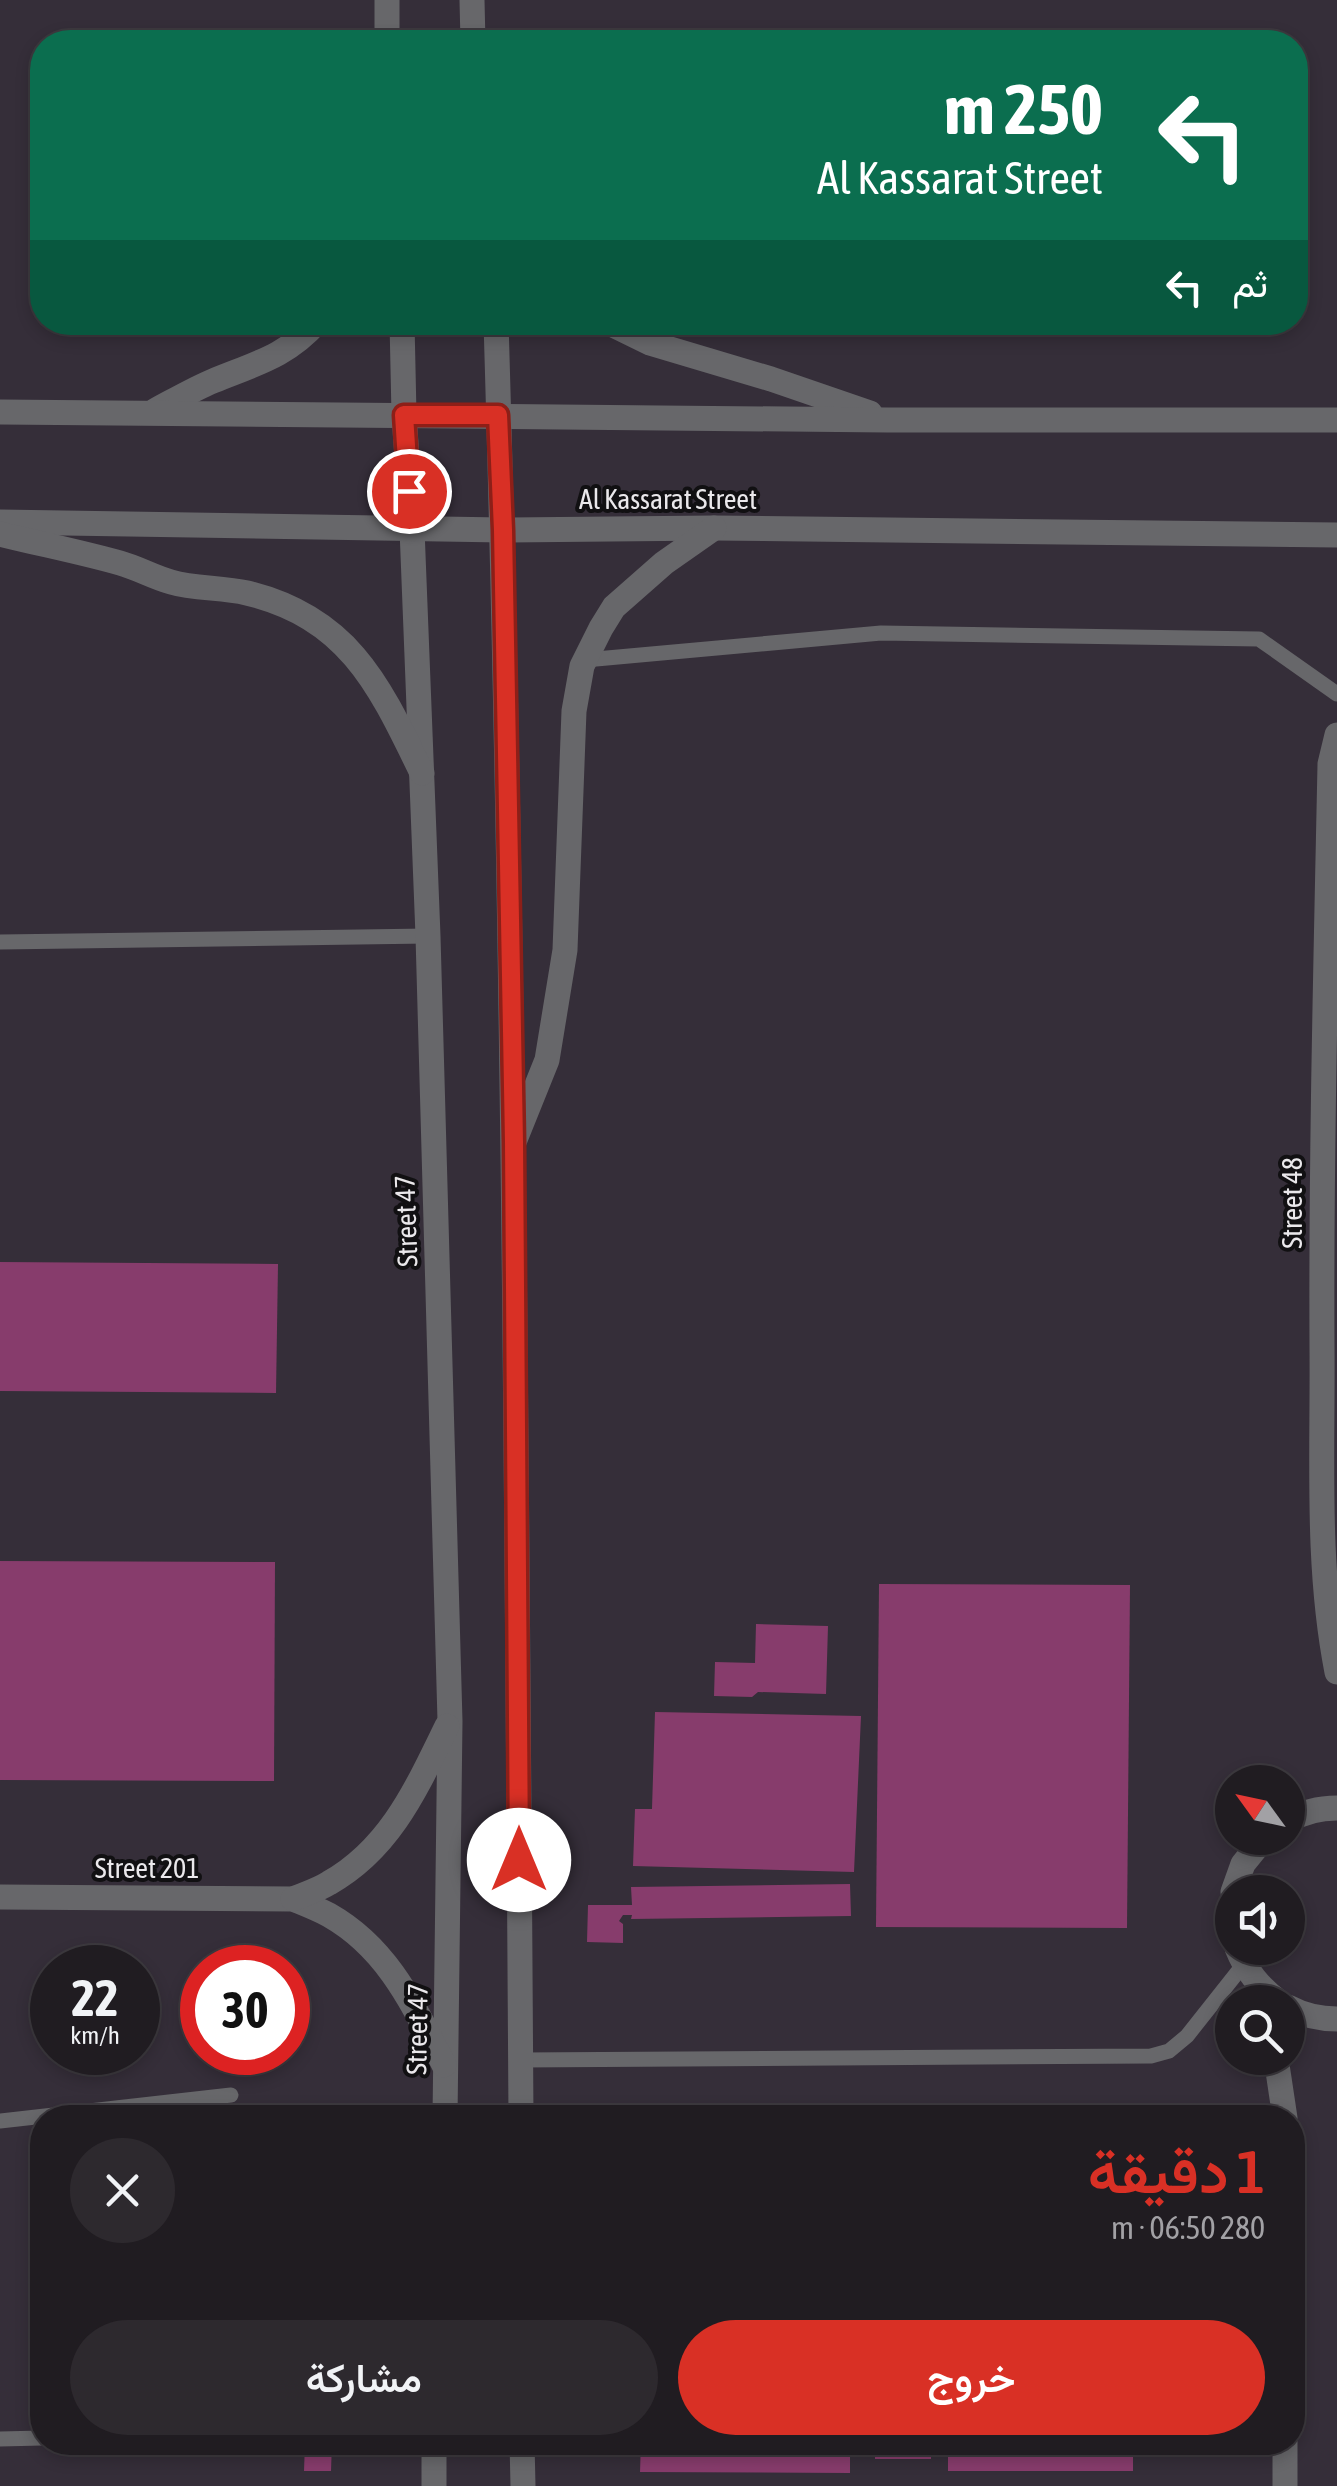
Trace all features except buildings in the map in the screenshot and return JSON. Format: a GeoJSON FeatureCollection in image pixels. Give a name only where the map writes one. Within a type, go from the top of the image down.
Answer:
{"type":"FeatureCollection","features":[{"type":"Feature","properties":{"kind":"street"},"geometry":{"type":"LineString","coordinates":[[387,0],[387,30]]}},
{"type":"Feature","properties":{"kind":"street"},"geometry":{"type":"LineString","coordinates":[[472,0],[473,30]]}},
{"type":"Feature","properties":{"kind":"street"},"geometry":{"type":"LineString","coordinates":[[152,413],[213,381],[276,357],[306,335]]}},
{"type":"Feature","properties":{"kind":"street","name":"Street 47"},"geometry":{"type":"LineString","coordinates":[[402,335],[428,936],[450,1721],[445,2105]]}},
{"type":"Feature","properties":{"kind":"street"},"geometry":{"type":"LineString","coordinates":[[496,335],[514,1142],[520,2105]]}},
{"type":"Feature","properties":{"kind":"street"},"geometry":{"type":"LineString","coordinates":[[635,335],[888,420]]}},
{"type":"Feature","properties":{"kind":"street"},"geometry":{"type":"LineString","coordinates":[[0,412],[1337,420]]}},
{"type":"Feature","properties":{"kind":"street","name":"Al Kassarat Street"},"geometry":{"type":"LineString","coordinates":[[0,522],[503,530],[714,528],[1337,535]]}},
{"type":"Feature","properties":{"kind":"street"},"geometry":{"type":"LineString","coordinates":[[514,1142],[548,1060],[565,950],[574,711],[585,660],[614,607],[664,563],[714,528]]}},
{"type":"Feature","properties":{"kind":"street"},"geometry":{"type":"LineString","coordinates":[[0,534],[124,564],[172,583],[246,592],[311,619],[364,664],[422,773]]}},
{"type":"Feature","properties":{"kind":"street","name":"Street 48"},"geometry":{"type":"LineString","coordinates":[[1337,734],[1330,764],[1322,1183],[1323,1560],[1337,1672]]}},
{"type":"Feature","properties":{"kind":"street","name":"Street 201"},"geometry":{"type":"LineString","coordinates":[[293,1899],[328,1884],[360,1863],[386,1836],[408,1804],[450,1721]]}},
{"type":"Feature","properties":{"kind":"street"},"geometry":{"type":"LineString","coordinates":[[1305,1813],[1337,1808]]}},
{"type":"Feature","properties":{"kind":"street","name":"Street 201"},"geometry":{"type":"LineString","coordinates":[[0,1898],[293,1899],[328,1914],[360,1936],[387,1963],[446,2070]]}},
{"type":"Feature","properties":{"kind":"street"},"geometry":{"type":"LineString","coordinates":[[1305,2014],[1337,2019]]}},
{"type":"Feature","properties":{"kind":"street"},"geometry":{"type":"LineString","coordinates":[[1279,2075],[1283,2105]]}},
{"type":"Feature","properties":{"kind":"street"},"geometry":{"type":"LineString","coordinates":[[434,2455],[434,2486]]}},
{"type":"Feature","properties":{"kind":"street"},"geometry":{"type":"LineString","coordinates":[[522,2455],[522,2486]]}},
{"type":"Feature","properties":{"kind":"street"},"geometry":{"type":"LineString","coordinates":[[1285,2455],[1285,2486]]}},
{"type":"Feature","properties":{"kind":"lane"},"geometry":{"type":"LineString","coordinates":[[585,660],[881,633],[1260,639],[1337,694]]}},
{"type":"Feature","properties":{"kind":"lane"},"geometry":{"type":"LineString","coordinates":[[0,942],[428,936]]}},
{"type":"Feature","properties":{"kind":"lane"},"geometry":{"type":"LineString","coordinates":[[520,2060],[1151,2056],[1169,2051],[1250,1974]]}},
{"type":"Feature","properties":{"kind":"lane"},"geometry":{"type":"LineString","coordinates":[[137,2105],[231,2094]]}},
{"type":"Feature","properties":{"kind":"lane"},"geometry":{"type":"LineString","coordinates":[[0,2121],[30,2117]]}},
{"type":"Feature","properties":{"kind":"lane"},"geometry":{"type":"LineString","coordinates":[[0,2439],[30,2438]]}},
{"type":"Feature","properties":{"kind":"shaded area"},"geometry":{"type":"Polygon","coordinates":[[[0,0],[1337,0],[1337,2486],[0,2486],[0,0]]]}},
{"type":"Feature","properties":{"kind":"route"},"geometry":{"type":"LineString","coordinates":[[409,491],[404,415],[498,415],[514,1142],[519,1860]]}}]}
